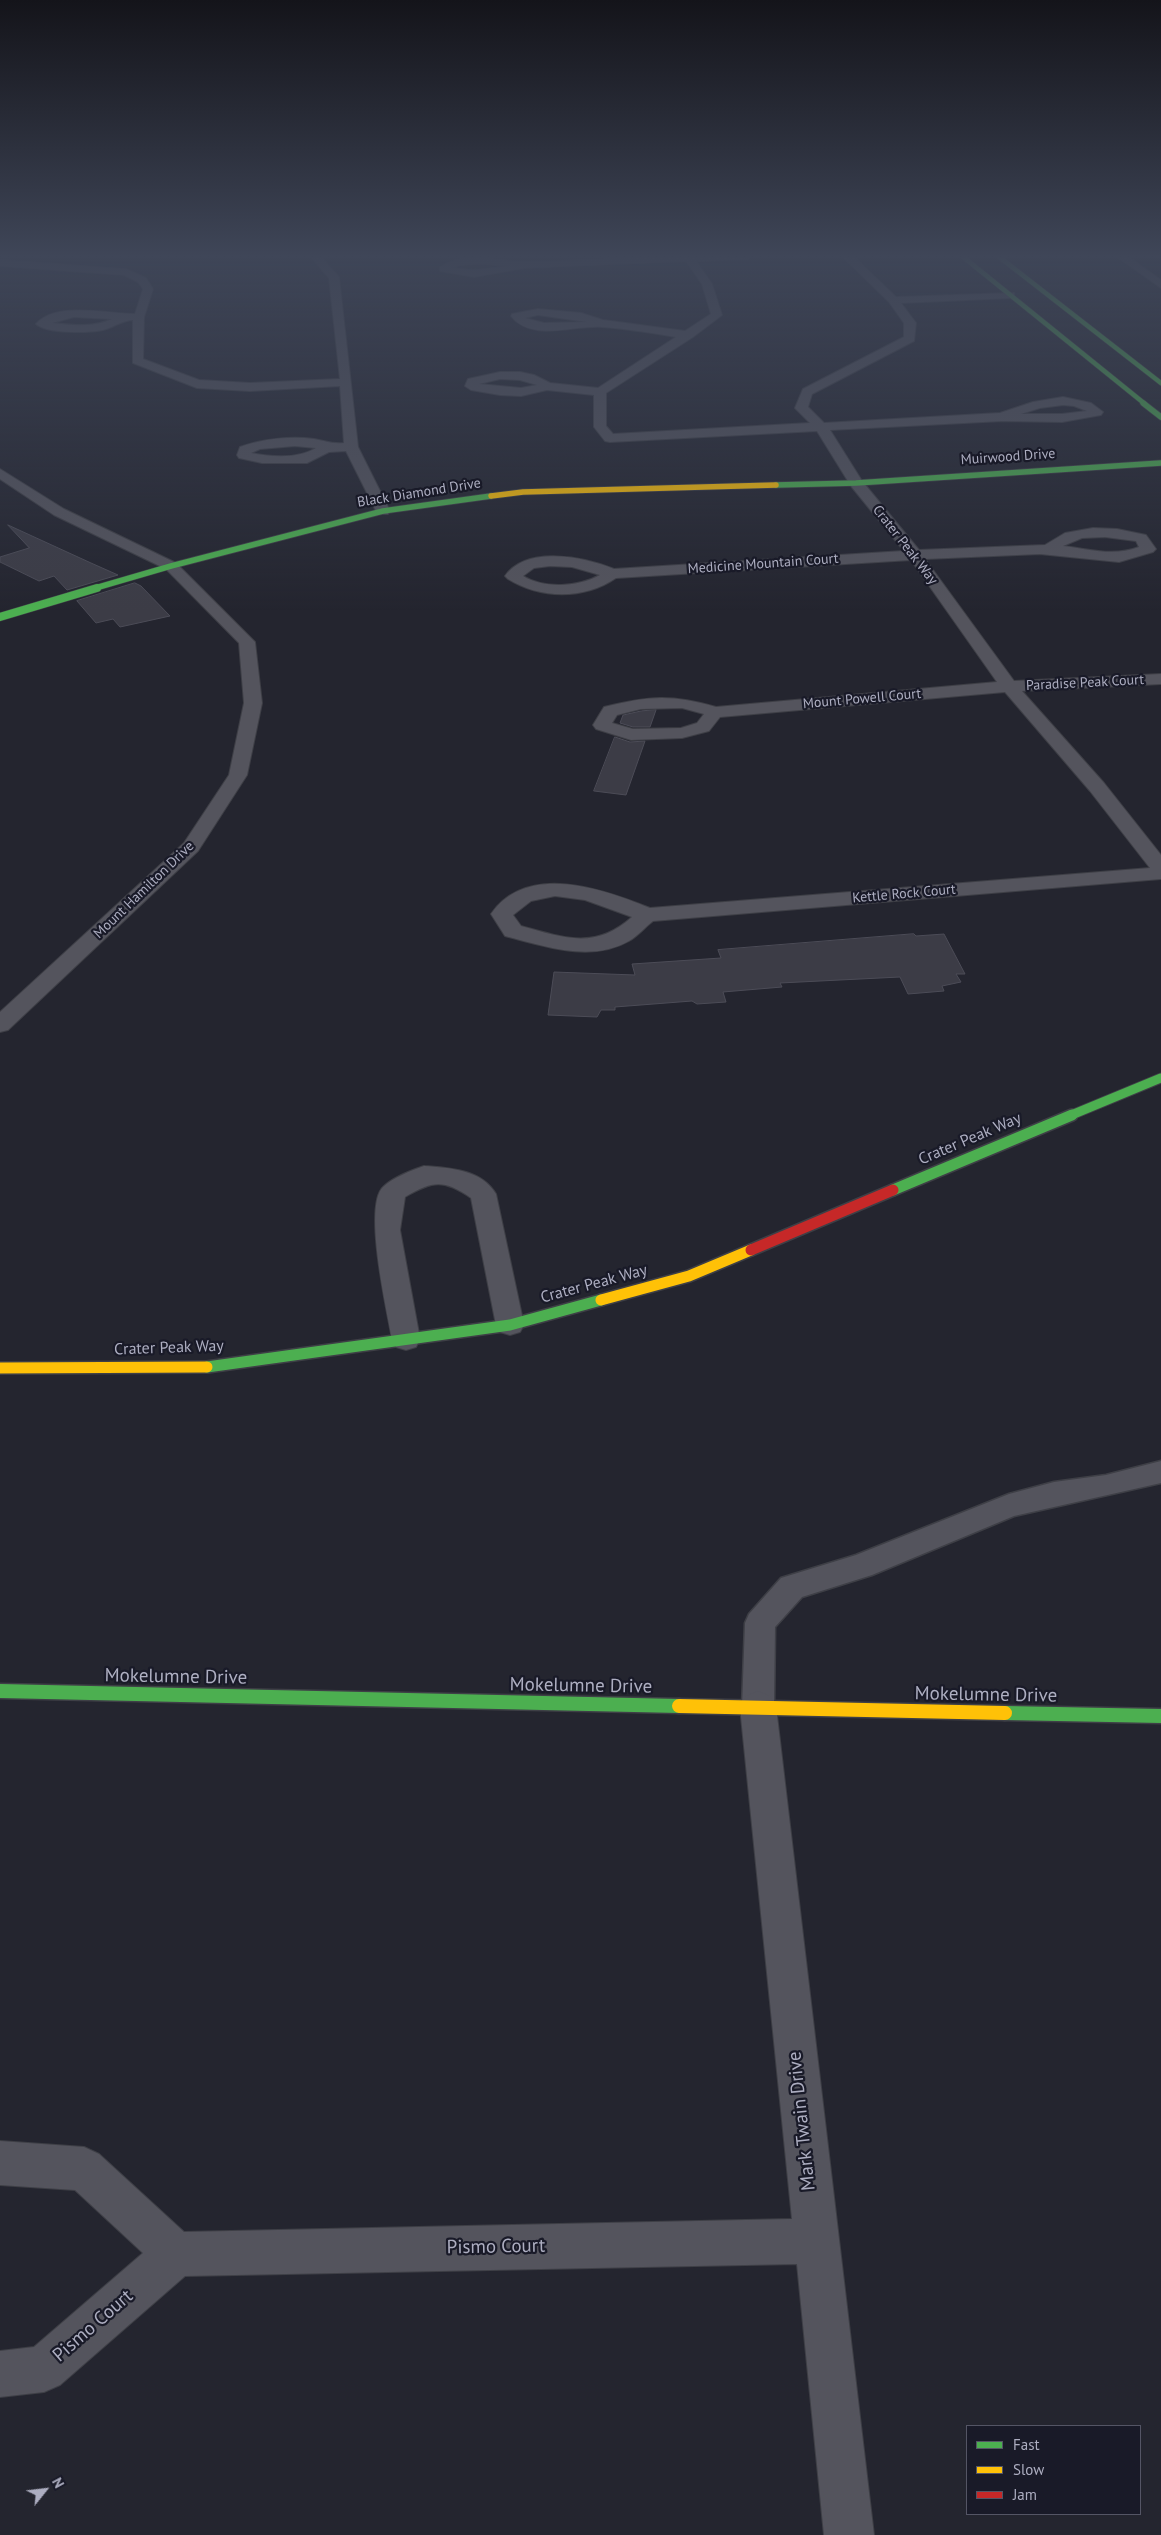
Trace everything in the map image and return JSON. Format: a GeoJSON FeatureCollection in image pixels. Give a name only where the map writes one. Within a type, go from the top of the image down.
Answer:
{"type":"FeatureCollection","features":[{"type":"Feature","properties":{"kind":"street"},"geometry":{"type":"LineString","coordinates":[[171,374],[197,384],[250,387],[346,382]]}},
{"type":"Feature","properties":{"kind":"street"},"geometry":{"type":"LineString","coordinates":[[345,374],[351,447],[383,511]]}},
{"type":"Feature","properties":{"kind":"street"},"geometry":{"type":"LineString","coordinates":[[547,386],[532,378],[497,376],[472,382],[471,386],[500,392],[522,392],[547,386],[600,392],[628,374]]}},
{"type":"Feature","properties":{"kind":"street","name":"Crater Peak Way"},"geometry":{"type":"LineString","coordinates":[[841,374],[807,392],[801,408],[822,428],[856,484],[914,554],[1009,686],[1097,787],[1161,868]]}},
{"type":"Feature","properties":{"kind":"street"},"geometry":{"type":"LineString","coordinates":[[1107,374],[1161,418]]}},
{"type":"Feature","properties":{"kind":"street"},"geometry":{"type":"LineString","coordinates":[[1150,374],[1161,383]]}},
{"type":"Feature","properties":{"kind":"street"},"geometry":{"type":"LineString","coordinates":[[600,392],[600,427],[610,438],[1002,417],[1046,419],[1083,416],[1096,412],[1088,405],[1060,401],[1033,405],[1002,417]]}},
{"type":"Feature","properties":{"kind":"street"},"geometry":{"type":"LineString","coordinates":[[326,448],[307,459],[262,460],[244,456],[245,450],[258,445],[314,443],[326,448],[351,447]]}},
{"type":"Feature","properties":{"kind":"street","name":"Muirwood Drive"},"geometry":{"type":"LineString","coordinates":[[856,484],[988,473],[1161,463]]}},
{"type":"Feature","properties":{"kind":"street","name":"Mount Hamilton Drive"},"geometry":{"type":"LineString","coordinates":[[0,473],[59,512],[171,566],[247,642],[253,703],[238,775],[191,847],[0,1025]]}},
{"type":"Feature","properties":{"kind":"street","name":"Black Diamond Drive"},"geometry":{"type":"LineString","coordinates":[[0,617],[171,566],[383,511],[524,492],[856,484]]}},
{"type":"Feature","properties":{"kind":"street"},"geometry":{"type":"LineString","coordinates":[[1109,531],[1141,538],[1148,549],[1133,556],[1099,558],[1050,548],[1067,536],[1109,531]]}},
{"type":"Feature","properties":{"kind":"street","name":"Medicine Mountain Court"},"geometry":{"type":"LineString","coordinates":[[612,574],[602,582],[578,588],[536,588],[513,576],[528,565],[564,562],[593,565],[612,574],[914,554],[1050,548]]}},
{"type":"Feature","properties":{"kind":"street","name":"Paradise Peak Court"},"geometry":{"type":"LineString","coordinates":[[1009,686],[1161,679]]}},
{"type":"Feature","properties":{"kind":"street","name":"Mount Powell Court"},"geometry":{"type":"LineString","coordinates":[[714,712],[703,727],[682,733],[631,735],[602,725],[610,710],[641,704],[683,703],[714,712],[1009,686]]}},
{"type":"Feature","properties":{"kind":"street","name":"Kettle Rock Court"},"geometry":{"type":"LineString","coordinates":[[647,915],[621,936],[602,944],[561,944],[513,931],[502,914],[523,897],[546,891],[593,893],[647,915],[1161,873]]}},
{"type":"Feature","properties":{"kind":"street","name":"Crater Peak Way"},"geometry":{"type":"LineString","coordinates":[[0,1368],[197,1368],[510,1325],[689,1276],[1161,1078]]}},
{"type":"Feature","properties":{"kind":"street"},"geometry":{"type":"LineString","coordinates":[[406,1339],[387,1230],[392,1193],[424,1175],[458,1177],[483,1194],[510,1325]]}},
{"type":"Feature","properties":{"kind":"street","name":"Mokelumne Drive"},"geometry":{"type":"LineString","coordinates":[[0,1691],[1161,1716]]}},
{"type":"Feature","properties":{"kind":"street","name":"Mark Twain Drive"},"geometry":{"type":"LineString","coordinates":[[758,1707],[815,2241],[849,2535]]}},
{"type":"Feature","properties":{"kind":"street"},"geometry":{"type":"LineString","coordinates":[[0,2163],[84,2169],[176,2254]]}},
{"type":"Feature","properties":{"kind":"street","name":"Pismo Court"},"geometry":{"type":"LineString","coordinates":[[0,2374],[44,2369],[176,2254],[815,2241]]}},
{"type":"Feature","properties":{"kind":"lane"},"geometry":{"type":"LineString","coordinates":[[758,1707],[760,1623],[792,1587],[861,1566],[1009,1506],[1054,1494],[1106,1486],[1161,1472]]}},
{"type":"Feature","properties":{"kind":"building"},"geometry":{"type":"Polygon","coordinates":[[[8,525],[118,575],[67,590],[54,576],[39,581],[0,562],[0,557],[29,548],[8,525]]]}},
{"type":"Feature","properties":{"kind":"building"},"geometry":{"type":"Polygon","coordinates":[[[135,583],[141,586],[170,616],[120,627],[113,619],[96,623],[77,601],[135,583]]]}},
{"type":"Feature","properties":{"kind":"building"},"geometry":{"type":"Polygon","coordinates":[[[656,710],[650,727],[633,727],[620,723],[623,715],[656,710]]]}},
{"type":"Feature","properties":{"kind":"building"},"geometry":{"type":"Polygon","coordinates":[[[615,737],[630,742],[645,741],[626,795],[594,791],[615,737]]]}},
{"type":"Feature","properties":{"kind":"building"},"geometry":{"type":"Polygon","coordinates":[[[914,934],[916,936],[944,934],[965,974],[956,974],[961,982],[942,986],[944,991],[908,994],[900,977],[780,983],[782,987],[723,992],[726,1002],[697,1004],[692,1001],[615,1007],[615,1010],[601,1010],[597,1017],[548,1015],[554,972],[635,975],[632,964],[721,958],[718,950],[914,934]]]}},
{"type":"Feature","properties":{"kind":"traffic: fast"},"geometry":{"type":"LineString","coordinates":[[1108,374],[1161,417]]}},
{"type":"Feature","properties":{"kind":"traffic: fast"},"geometry":{"type":"LineString","coordinates":[[1150,374],[1161,383]]}},
{"type":"Feature","properties":{"kind":"traffic: fast"},"geometry":{"type":"LineString","coordinates":[[776,485],[856,483],[1161,463]]}},
{"type":"Feature","properties":{"kind":"traffic: fast"},"geometry":{"type":"LineString","coordinates":[[0,617],[171,566],[383,511],[491,496]]}},
{"type":"Feature","properties":{"kind":"traffic: fast"},"geometry":{"type":"LineString","coordinates":[[893,1190],[1161,1078]]}},
{"type":"Feature","properties":{"kind":"traffic: fast"},"geometry":{"type":"LineString","coordinates":[[207,1367],[510,1325],[601,1300]]}},
{"type":"Feature","properties":{"kind":"traffic: fast"},"geometry":{"type":"LineString","coordinates":[[0,1691],[679,1706]]}},
{"type":"Feature","properties":{"kind":"traffic: fast"},"geometry":{"type":"LineString","coordinates":[[1005,1713],[1161,1716]]}},
{"type":"Feature","properties":{"kind":"traffic: slow"},"geometry":{"type":"LineString","coordinates":[[491,496],[523,492],[776,485]]}},
{"type":"Feature","properties":{"kind":"traffic: slow"},"geometry":{"type":"LineString","coordinates":[[601,1300],[689,1276],[751,1250]]}},
{"type":"Feature","properties":{"kind":"traffic: slow"},"geometry":{"type":"LineString","coordinates":[[0,1368],[207,1367]]}},
{"type":"Feature","properties":{"kind":"traffic: slow"},"geometry":{"type":"LineString","coordinates":[[679,1706],[1005,1713]]}},
{"type":"Feature","properties":{"kind":"traffic: jam"},"geometry":{"type":"LineString","coordinates":[[751,1250],[893,1190]]}}]}
